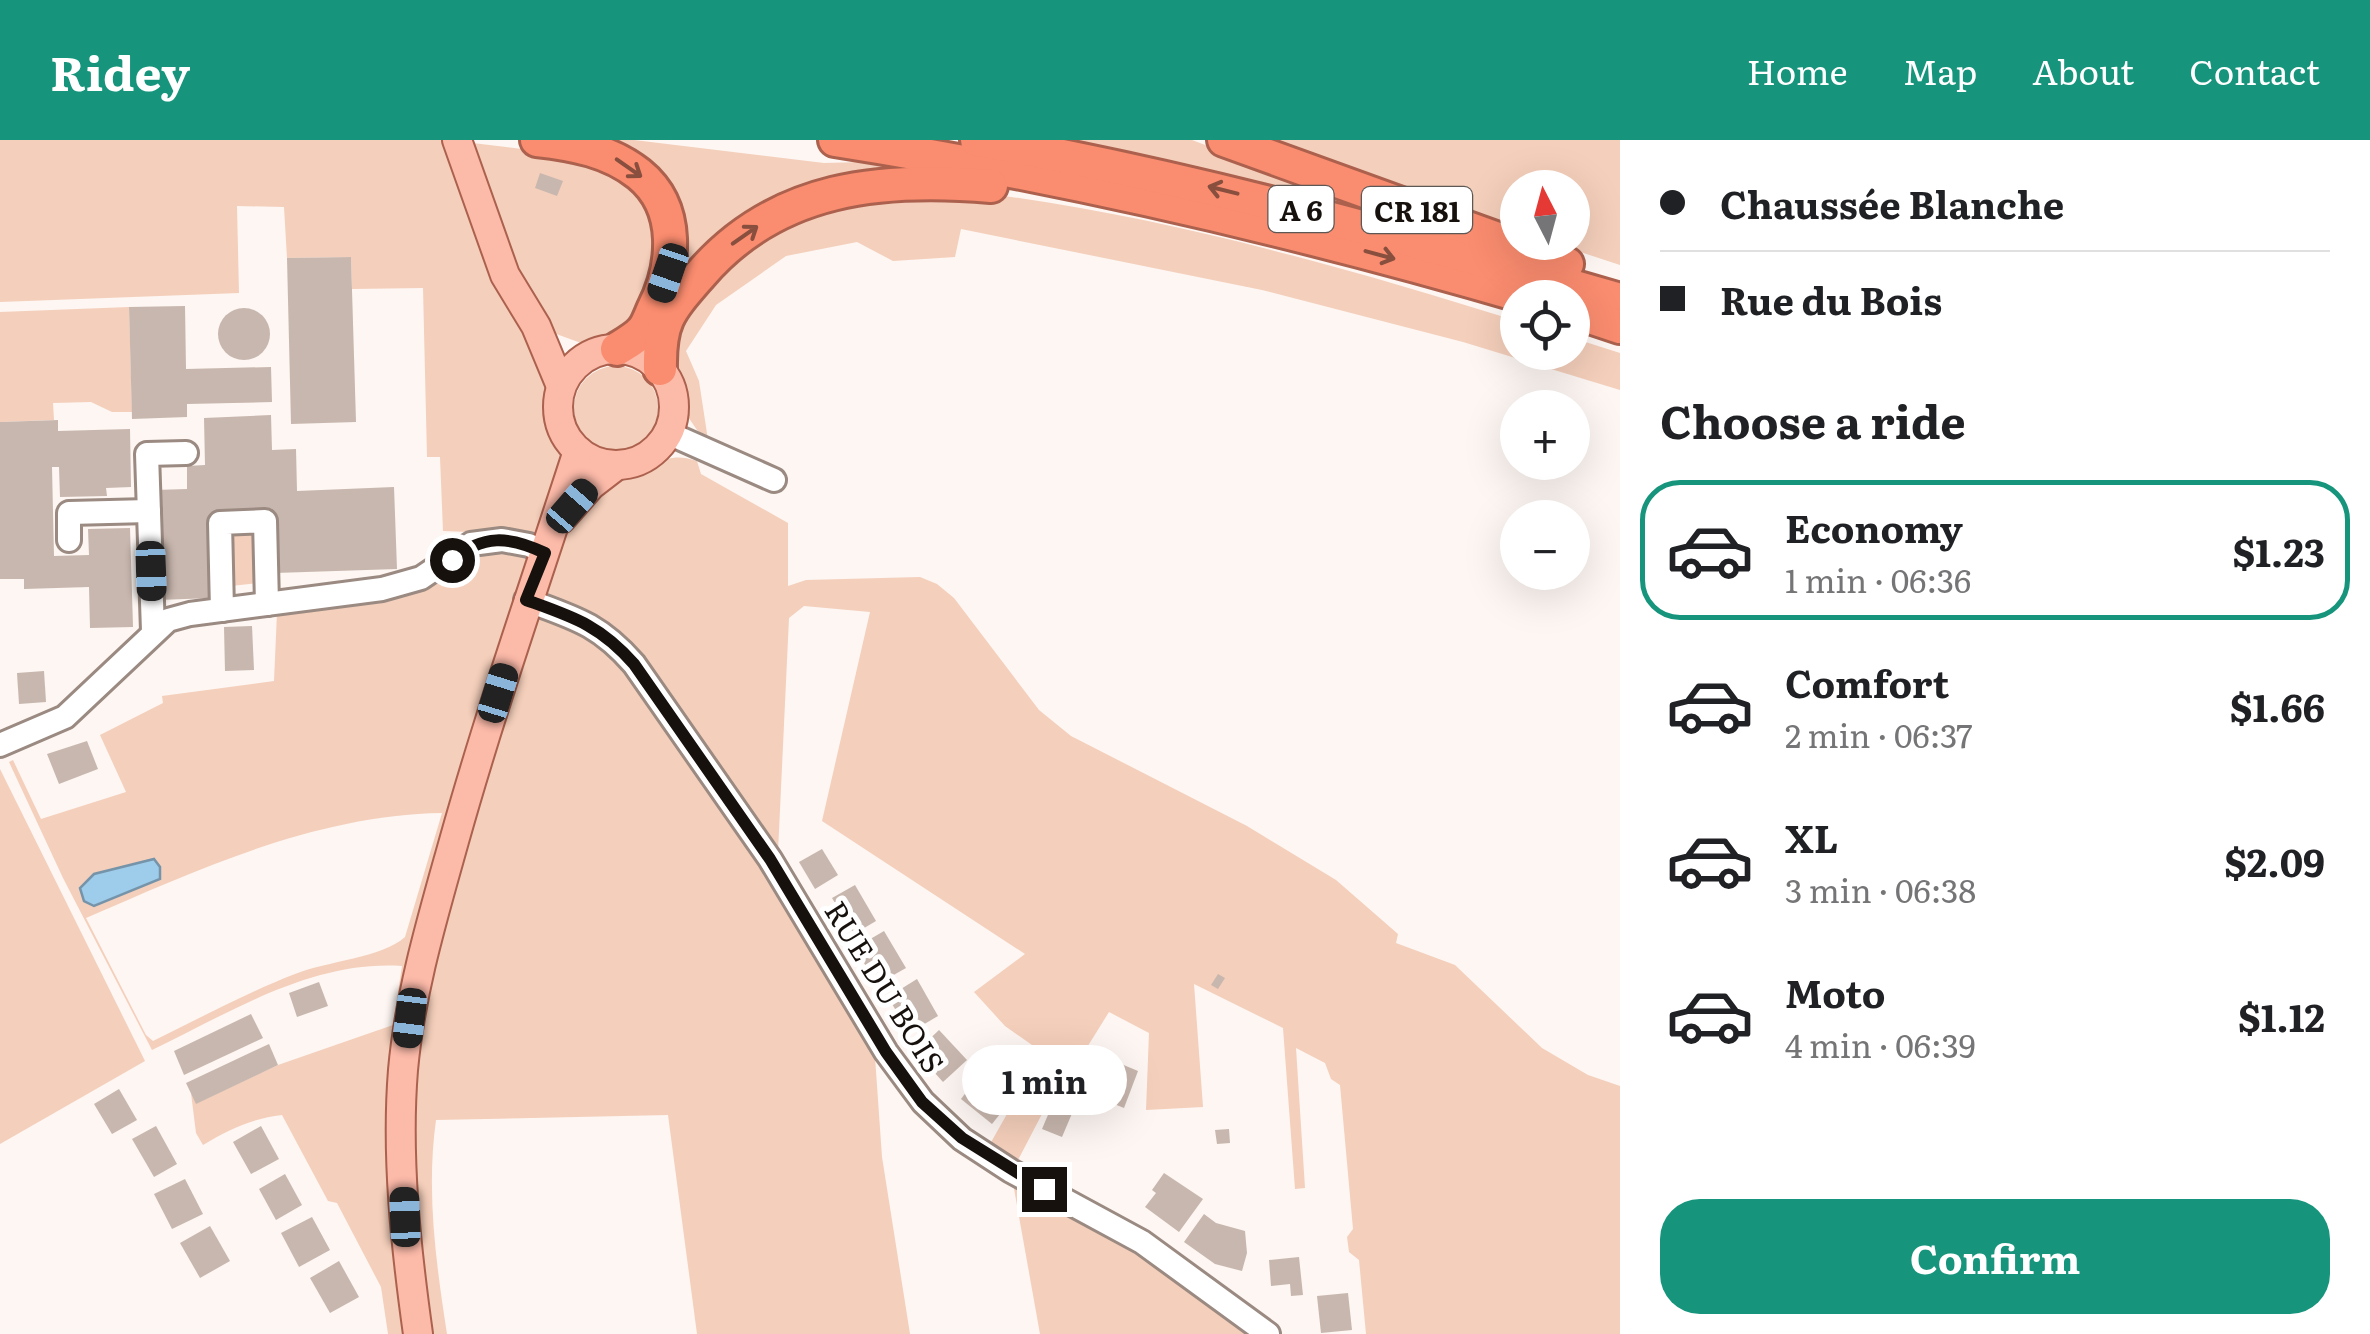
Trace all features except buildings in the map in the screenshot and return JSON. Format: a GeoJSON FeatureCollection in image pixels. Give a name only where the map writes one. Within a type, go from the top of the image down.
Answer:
{"type":"FeatureCollection","features":[{"type":"Feature","properties":{"kind":"highway"},"geometry":{"type":"LineString","coordinates":[[537,140],[572,144],[616,158],[642,176],[664,208],[672,248],[668,273],[643,330],[603,353]]}},
{"type":"Feature","properties":{"kind":"highway","name":"A 6"},"geometry":{"type":"LineString","coordinates":[[834,140],[957,160],[1184,206],[1500,290]]}},
{"type":"Feature","properties":{"kind":"highway","name":"A 6"},"geometry":{"type":"LineString","coordinates":[[977,140],[1111,165],[1294,208],[1620,300]]}},
{"type":"Feature","properties":{"kind":"highway","name":"CR 181"},"geometry":{"type":"LineString","coordinates":[[1224,140],[1620,286]]}},
{"type":"Feature","properties":{"kind":"highway","name":"A 6"},"geometry":{"type":"LineString","coordinates":[[660,370],[663,324],[674,305],[710,264],[737,239],[768,219],[816,197],[925,180],[993,186],[1132,208],[1184,206]]}},
{"type":"Feature","properties":{"kind":"highway"},"geometry":{"type":"LineString","coordinates":[[1590,317],[1620,327]]}},
{"type":"Feature","properties":{"kind":"main road"},"geometry":{"type":"LineString","coordinates":[[459,146],[506,275],[536,326],[562,386]]}},
{"type":"Feature","properties":{"kind":"main road"},"geometry":{"type":"LineString","coordinates":[[536,326],[603,353],[633,352],[660,370],[673,400],[668,433],[647,456],[617,465],[603,464],[578,451],[566,438],[559,421],[558,404],[568,374],[603,353]]}},
{"type":"Feature","properties":{"kind":"main road"},"geometry":{"type":"LineString","coordinates":[[418,1334],[405,1217],[402,1140],[403,1072],[410,1018],[448,862],[526,600],[578,451]]}},
{"type":"Feature","properties":{"kind":"main road"},"geometry":{"type":"LineString","coordinates":[[549,540],[591,485],[617,465]]}},
{"type":"Feature","properties":{"kind":"street"},"geometry":{"type":"LineString","coordinates":[[668,433],[774,480]]}},
{"type":"Feature","properties":{"kind":"street"},"geometry":{"type":"LineString","coordinates":[[154,631],[148,454],[186,453]]}},
{"type":"Feature","properties":{"kind":"street"},"geometry":{"type":"LineString","coordinates":[[69,540],[69,513],[149,511]]}},
{"type":"Feature","properties":{"kind":"street"},"geometry":{"type":"LineString","coordinates":[[222,610],[220,524],[266,521],[268,604]]}},
{"type":"Feature","properties":{"kind":"street"},"geometry":{"type":"LineString","coordinates":[[0,744],[65,716],[168,620],[382,589],[422,578],[470,544],[502,540],[530,546],[549,540]]}},
{"type":"Feature","properties":{"kind":"street","name":"RUE DU BOIS"},"geometry":{"type":"LineString","coordinates":[[526,600],[610,637],[634,664],[770,859],[886,1052],[922,1102],[962,1138],[1011,1171],[1142,1242],[1268,1334]]}},
{"type":"Feature","properties":{"kind":"shaded area"},"geometry":{"type":"Polygon","coordinates":[[[0,140],[448,140],[571,155],[632,183],[658,228],[650,298],[618,341],[581,343],[537,327],[551,376],[550,413],[570,473],[628,473],[665,460],[697,461],[701,474],[788,523],[788,586],[806,580],[920,577],[937,584],[954,598],[1039,710],[1071,736],[1247,826],[1336,880],[1398,934],[1396,943],[1455,965],[1542,1048],[1588,1075],[1620,1086],[1620,1334],[1366,1334],[1359,1260],[1349,1252],[1347,1237],[1353,1229],[1340,1085],[1331,1079],[1325,1063],[1296,1048],[1305,1188],[1295,1189],[1283,1028],[1194,984],[1203,1107],[1146,1110],[1149,1033],[1109,1012],[1086,1049],[1078,1045],[1018,1160],[990,1144],[1042,1052],[1005,1026],[974,992],[1025,954],[822,821],[870,612],[804,606],[789,618],[778,852],[806,936],[875,1057],[882,1157],[910,1334],[697,1334],[668,1115],[436,1120],[432,1200],[447,1334],[388,1334],[381,1287],[337,1203],[328,1201],[282,1115],[241,1126],[203,1145],[196,1133],[191,1093],[197,1103],[278,1065],[393,1025],[402,966],[369,966],[304,980],[242,1005],[152,1050],[63,878],[9,762],[13,760],[41,819],[126,792],[100,735],[163,703],[162,696],[274,681],[278,590],[380,579],[419,570],[470,544],[470,532],[443,531],[440,457],[427,457],[423,288],[352,289],[351,257],[287,258],[284,207],[237,206],[239,293],[0,302],[0,140]],[[442,813],[349,823],[304,834],[215,864],[86,918],[146,1035],[153,1041],[277,981],[369,955],[405,937],[442,813]]]}},
{"type":"Feature","properties":{"kind":"shaded area"},"geometry":{"type":"Polygon","coordinates":[[[580,140],[634,140],[824,163],[863,162],[926,173],[814,191],[664,307],[678,226],[580,140]]]}},
{"type":"Feature","properties":{"kind":"shaded area"},"geometry":{"type":"Polygon","coordinates":[[[1070,140],[1192,140],[1384,212],[1115,148],[1070,140]]]}},
{"type":"Feature","properties":{"kind":"shaded area"},"geometry":{"type":"Polygon","coordinates":[[[1265,140],[1620,140],[1620,265],[1590,255],[1590,170],[1500,170],[1500,224],[1265,140]]]}},
{"type":"Feature","properties":{"kind":"shaded area"},"geometry":{"type":"Polygon","coordinates":[[[966,191],[1175,227],[1313,261],[1500,316],[1500,353],[1262,290],[961,229],[955,257],[893,261],[857,242],[786,256],[716,305],[686,351],[699,381],[708,440],[682,408],[668,362],[669,332],[715,271],[806,211],[966,191]]]}},
{"type":"Feature","properties":{"kind":"shaded area"},"geometry":{"type":"Polygon","coordinates":[[[129,307],[132,412],[112,412],[91,402],[53,403],[54,420],[0,422],[0,312],[129,307]]]}},
{"type":"Feature","properties":{"kind":"shaded area"},"geometry":{"type":"Polygon","coordinates":[[[1590,343],[1620,353],[1620,390],[1555,370],[1590,370],[1590,343]]]}},
{"type":"Feature","properties":{"kind":"shaded area"},"geometry":{"type":"Polygon","coordinates":[[[616,366],[639,373],[651,385],[658,408],[651,431],[639,443],[616,450],[593,443],[581,431],[574,408],[581,385],[593,373],[616,366]]]}},
{"type":"Feature","properties":{"kind":"shaded area"},"geometry":{"type":"Polygon","coordinates":[[[265,521],[267,582],[222,587],[220,524],[265,521]]]}},
{"type":"Feature","properties":{"kind":"shaded area"},"geometry":{"type":"Polygon","coordinates":[[[0,769],[145,1061],[0,1144],[0,769]]]}},
{"type":"Feature","properties":{"kind":"shaded area"},"geometry":{"type":"Polygon","coordinates":[[[1013,1183],[1138,1247],[1252,1334],[1040,1334],[1013,1183]]]}},
{"type":"Feature","properties":{"kind":"water"},"geometry":{"type":"Polygon","coordinates":[[[154,859],[160,867],[160,879],[94,906],[84,901],[80,888],[94,874],[154,859]]]}},
{"type":"Feature","properties":{"kind":"route"},"geometry":{"type":"LineString","coordinates":[[452,560],[470,544],[486,541],[502,540],[545,553],[526,600],[610,637],[634,664],[770,859],[886,1052],[922,1102],[962,1138],[1044,1189]]}}]}
